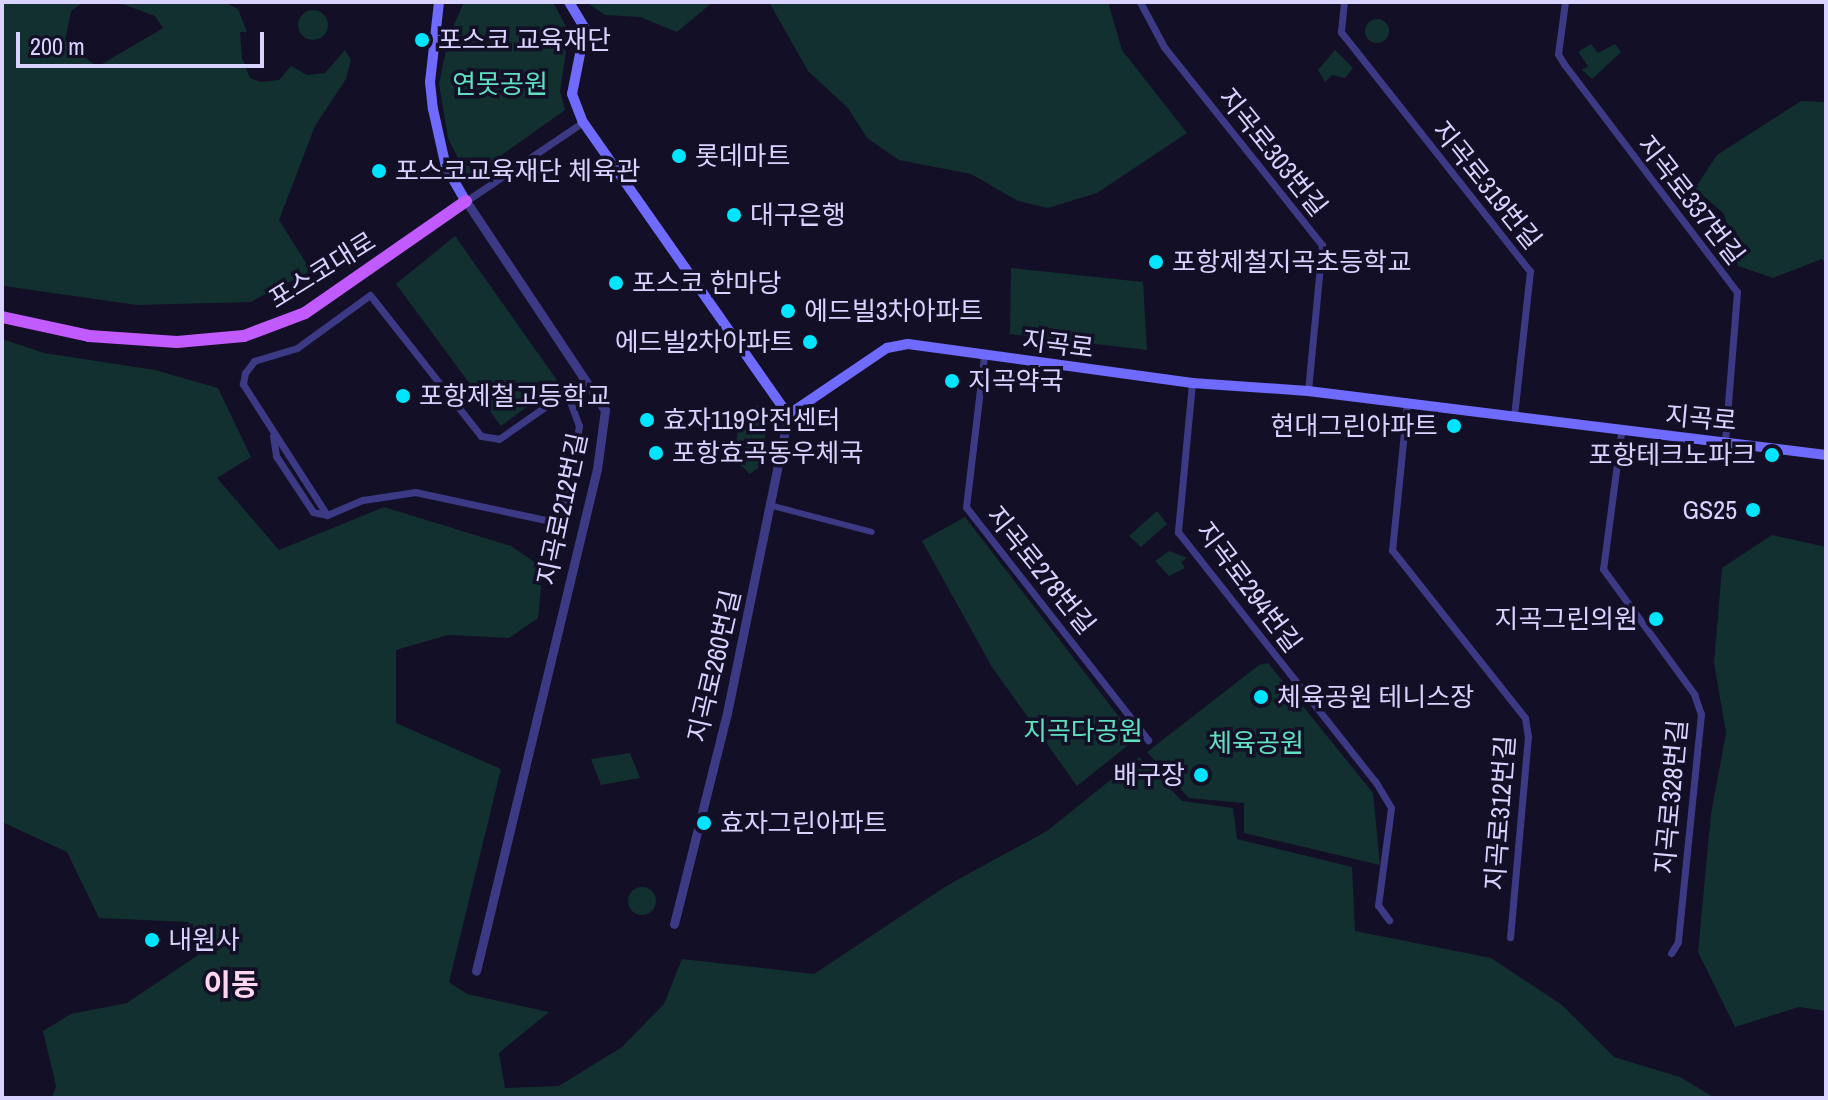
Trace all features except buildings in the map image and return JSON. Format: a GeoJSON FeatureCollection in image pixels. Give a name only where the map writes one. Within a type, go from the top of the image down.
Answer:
{"type":"FeatureCollection","features":[{"type":"Feature","properties":{"kind":"main road","name":"지곡로212번길"},"geometry":{"type":"LineString","coordinates":[[439,2],[430,82],[433,109],[446,167],[466,201]]}},
{"type":"Feature","properties":{"kind":"main road"},"geometry":{"type":"LineString","coordinates":[[569,2],[585,29],[572,94],[583,122],[788,415]]}},
{"type":"Feature","properties":{"kind":"main road","name":"포스코대로"},"geometry":{"type":"LineString","coordinates":[[2,317],[89,336],[186,342],[244,336],[305,313],[466,201]]}},
{"type":"Feature","properties":{"kind":"main road","name":"지곡로"},"geometry":{"type":"LineString","coordinates":[[788,415],[887,348],[908,344],[1192,383],[1308,391],[1621,433],[1725,441],[1826,455]]}},
{"type":"Feature","properties":{"kind":"street","name":"지곡로303번길"},"geometry":{"type":"LineString","coordinates":[[1140,2],[1164,47],[1322,245],[1308,391]]}},
{"type":"Feature","properties":{"kind":"street","name":"지곡로319번길"},"geometry":{"type":"LineString","coordinates":[[1344,2],[1341,32],[1530,271],[1514,417]]}},
{"type":"Feature","properties":{"kind":"street","name":"지곡로337번길"},"geometry":{"type":"LineString","coordinates":[[1565,2],[1558,54],[1737,292],[1725,441]]}},
{"type":"Feature","properties":{"kind":"street","name":"포스코대로"},"geometry":{"type":"LineString","coordinates":[[466,201],[583,122]]}},
{"type":"Feature","properties":{"kind":"street","name":"지곡로212번길"},"geometry":{"type":"LineString","coordinates":[[466,201],[605,404],[597,469],[476,971]]}},
{"type":"Feature","properties":{"kind":"street"},"geometry":{"type":"LineString","coordinates":[[566,391],[579,426],[560,523],[415,492],[363,500],[327,515],[243,384],[245,373],[254,361],[297,348],[370,295],[376,296],[459,414],[481,436],[499,439],[566,391],[585,379]]}},
{"type":"Feature","properties":{"kind":"street","name":"지곡로278번길"},"geometry":{"type":"LineString","coordinates":[[984,356],[966,507],[1148,740]]}},
{"type":"Feature","properties":{"kind":"street","name":"지곡로294번길"},"geometry":{"type":"LineString","coordinates":[[1192,383],[1178,532],[1375,781],[1391,808],[1378,905],[1389,920]]}},
{"type":"Feature","properties":{"kind":"street","name":"지곡로312번길"},"geometry":{"type":"LineString","coordinates":[[1407,403],[1392,550],[1525,718],[1528,731],[1529,773],[1510,937]]}},
{"type":"Feature","properties":{"kind":"street","name":"지곡로260번길"},"geometry":{"type":"LineString","coordinates":[[674,924],[773,506],[788,415]]}},
{"type":"Feature","properties":{"kind":"street","name":"지곡로328번길"},"geometry":{"type":"LineString","coordinates":[[1621,433],[1603,569],[1694,694],[1701,714],[1678,942],[1671,953]]}},
{"type":"Feature","properties":{"kind":"street"},"geometry":{"type":"LineString","coordinates":[[773,506],[872,532]]}},
{"type":"Feature","properties":{"kind":"green space"},"geometry":{"type":"Polygon","coordinates":[[[2,2],[83,2],[71,11],[65,41],[97,67],[163,28],[155,16],[117,2],[224,2],[238,9],[247,32],[240,32],[242,58],[250,78],[261,82],[279,80],[291,66],[307,75],[325,73],[345,50],[351,60],[346,79],[315,126],[279,220],[311,271],[250,302],[137,305],[4,286],[2,2]]]}},
{"type":"Feature","properties":{"kind":"green space","name":"연못공원"},"geometry":{"type":"Polygon","coordinates":[[[464,2],[553,2],[569,32],[560,91],[565,110],[468,179],[448,138],[439,84],[449,36],[464,2]]]}},
{"type":"Feature","properties":{"kind":"green space","name":"연못공원"},"geometry":{"type":"Polygon","coordinates":[[[586,2],[713,2],[677,32],[640,17],[605,15],[586,2]]]}},
{"type":"Feature","properties":{"kind":"green space"},"geometry":{"type":"Polygon","coordinates":[[[769,2],[1108,2],[1122,50],[1187,133],[1097,193],[1048,208],[1018,201],[971,174],[899,160],[867,138],[848,108],[808,71],[769,2]]]}},
{"type":"Feature","properties":{"kind":"green space"},"geometry":{"type":"Polygon","coordinates":[[[313,10],[324,14],[328,25],[324,36],[313,40],[302,36],[298,25],[302,14],[313,10]]]}},
{"type":"Feature","properties":{"kind":"green space"},"geometry":{"type":"Polygon","coordinates":[[[1377,19],[1385,23],[1389,31],[1385,39],[1377,43],[1369,39],[1365,31],[1369,23],[1377,19]]]}},
{"type":"Feature","properties":{"kind":"green space"},"geometry":{"type":"Polygon","coordinates":[[[1591,44],[1598,53],[1615,44],[1621,52],[1592,79],[1582,70],[1588,66],[1578,52],[1591,44]]]}},
{"type":"Feature","properties":{"kind":"green space"},"geometry":{"type":"Polygon","coordinates":[[[1335,50],[1353,68],[1345,78],[1332,75],[1325,82],[1318,70],[1335,50]]]}},
{"type":"Feature","properties":{"kind":"green space"},"geometry":{"type":"Polygon","coordinates":[[[1801,101],[1826,102],[1826,265],[1822,259],[1773,278],[1738,266],[1724,214],[1695,188],[1717,155],[1801,101]]]}},
{"type":"Feature","properties":{"kind":"green space"},"geometry":{"type":"Polygon","coordinates":[[[455,236],[559,383],[501,426],[396,284],[455,236]]]}},
{"type":"Feature","properties":{"kind":"green space"},"geometry":{"type":"Polygon","coordinates":[[[1011,268],[1143,282],[1147,350],[1010,334],[1011,268]]]}},
{"type":"Feature","properties":{"kind":"green space"},"geometry":{"type":"Polygon","coordinates":[[[2,339],[44,353],[155,370],[218,388],[251,457],[217,478],[279,550],[384,507],[511,546],[543,568],[538,618],[509,638],[448,635],[396,650],[396,723],[501,769],[449,982],[467,994],[549,1012],[499,1053],[505,1088],[559,1086],[622,1047],[664,1004],[682,959],[814,974],[948,885],[1047,831],[1139,757],[1182,801],[1233,808],[1237,839],[1352,867],[1355,931],[1491,958],[1562,1005],[1614,1057],[1680,1077],[1715,1098],[52,1098],[56,1086],[43,1031],[71,1014],[127,1003],[198,955],[188,922],[99,918],[67,852],[2,822],[2,339]]]}},
{"type":"Feature","properties":{"kind":"green space"},"geometry":{"type":"Polygon","coordinates":[[[758,405],[769,417],[759,467],[750,474],[734,459],[740,414],[758,405]]]}},
{"type":"Feature","properties":{"kind":"green space"},"geometry":{"type":"Polygon","coordinates":[[[1157,511],[1167,524],[1141,547],[1129,536],[1157,511]]]}},
{"type":"Feature","properties":{"kind":"green space","name":"지곡다공원"},"geometry":{"type":"Polygon","coordinates":[[[965,517],[1136,739],[1077,786],[992,667],[922,541],[965,517]]]}},
{"type":"Feature","properties":{"kind":"green space"},"geometry":{"type":"Polygon","coordinates":[[[1772,535],[1826,547],[1826,1011],[1799,1007],[1735,1027],[1698,952],[1711,814],[1726,733],[1714,663],[1722,568],[1772,535]]]}},
{"type":"Feature","properties":{"kind":"green space"},"geometry":{"type":"Polygon","coordinates":[[[1169,551],[1187,558],[1181,562],[1185,568],[1169,576],[1155,561],[1169,551]]]}},
{"type":"Feature","properties":{"kind":"green space","name":"체육공원"},"geometry":{"type":"Polygon","coordinates":[[[1268,663],[1373,793],[1380,865],[1244,833],[1244,803],[1189,798],[1147,752],[1259,665],[1268,663]]]}},
{"type":"Feature","properties":{"kind":"green space"},"geometry":{"type":"Polygon","coordinates":[[[630,753],[640,778],[601,785],[591,759],[630,753]]]}},
{"type":"Feature","properties":{"kind":"green space"},"geometry":{"type":"Polygon","coordinates":[[[642,887],[652,891],[656,901],[652,911],[642,915],[632,911],[628,901],[632,891],[642,887]]]}},
{"type":"Feature","properties":{"kind":"place","name":"포스코 교육재단"},"geometry":{"type":"Point","coordinates":[422,40]}},
{"type":"Feature","properties":{"kind":"place","name":"롯데마트"},"geometry":{"type":"Point","coordinates":[679,156]}},
{"type":"Feature","properties":{"kind":"place","name":"포스코교육재단 체육관"},"geometry":{"type":"Point","coordinates":[379,171]}},
{"type":"Feature","properties":{"kind":"place","name":"대구은행"},"geometry":{"type":"Point","coordinates":[734,215]}},
{"type":"Feature","properties":{"kind":"place","name":"포항제철지곡초등학교"},"geometry":{"type":"Point","coordinates":[1156,262]}},
{"type":"Feature","properties":{"kind":"place","name":"포스코 한마당"},"geometry":{"type":"Point","coordinates":[616,283]}},
{"type":"Feature","properties":{"kind":"place","name":"에드빌3차아파트"},"geometry":{"type":"Point","coordinates":[788,311]}},
{"type":"Feature","properties":{"kind":"place","name":"에드빌2차아파트"},"geometry":{"type":"Point","coordinates":[810,342]}},
{"type":"Feature","properties":{"kind":"place","name":"지곡약국"},"geometry":{"type":"Point","coordinates":[952,381]}},
{"type":"Feature","properties":{"kind":"place","name":"포항제철고등학교"},"geometry":{"type":"Point","coordinates":[403,396]}},
{"type":"Feature","properties":{"kind":"place","name":"효자119안전센터"},"geometry":{"type":"Point","coordinates":[647,420]}},
{"type":"Feature","properties":{"kind":"place","name":"현대그린아파트"},"geometry":{"type":"Point","coordinates":[1454,426]}},
{"type":"Feature","properties":{"kind":"place","name":"포항효곡동우체국"},"geometry":{"type":"Point","coordinates":[656,453]}},
{"type":"Feature","properties":{"kind":"place","name":"포항테크노파크"},"geometry":{"type":"Point","coordinates":[1772,455]}},
{"type":"Feature","properties":{"kind":"place","name":"GS25"},"geometry":{"type":"Point","coordinates":[1753,510]}},
{"type":"Feature","properties":{"kind":"place","name":"지곡그린의원"},"geometry":{"type":"Point","coordinates":[1656,619]}},
{"type":"Feature","properties":{"kind":"place","name":"체육공원 테니스장"},"geometry":{"type":"Point","coordinates":[1261,697]}},
{"type":"Feature","properties":{"kind":"place","name":"배구장"},"geometry":{"type":"Point","coordinates":[1201,775]}},
{"type":"Feature","properties":{"kind":"place","name":"효자그린아파트"},"geometry":{"type":"Point","coordinates":[704,823]}},
{"type":"Feature","properties":{"kind":"place","name":"내원사"},"geometry":{"type":"Point","coordinates":[152,940]}},
{"type":"Feature","properties":{"kind":"district","name":"이동"},"geometry":{"type":"Point","coordinates":[231,984]}}]}
